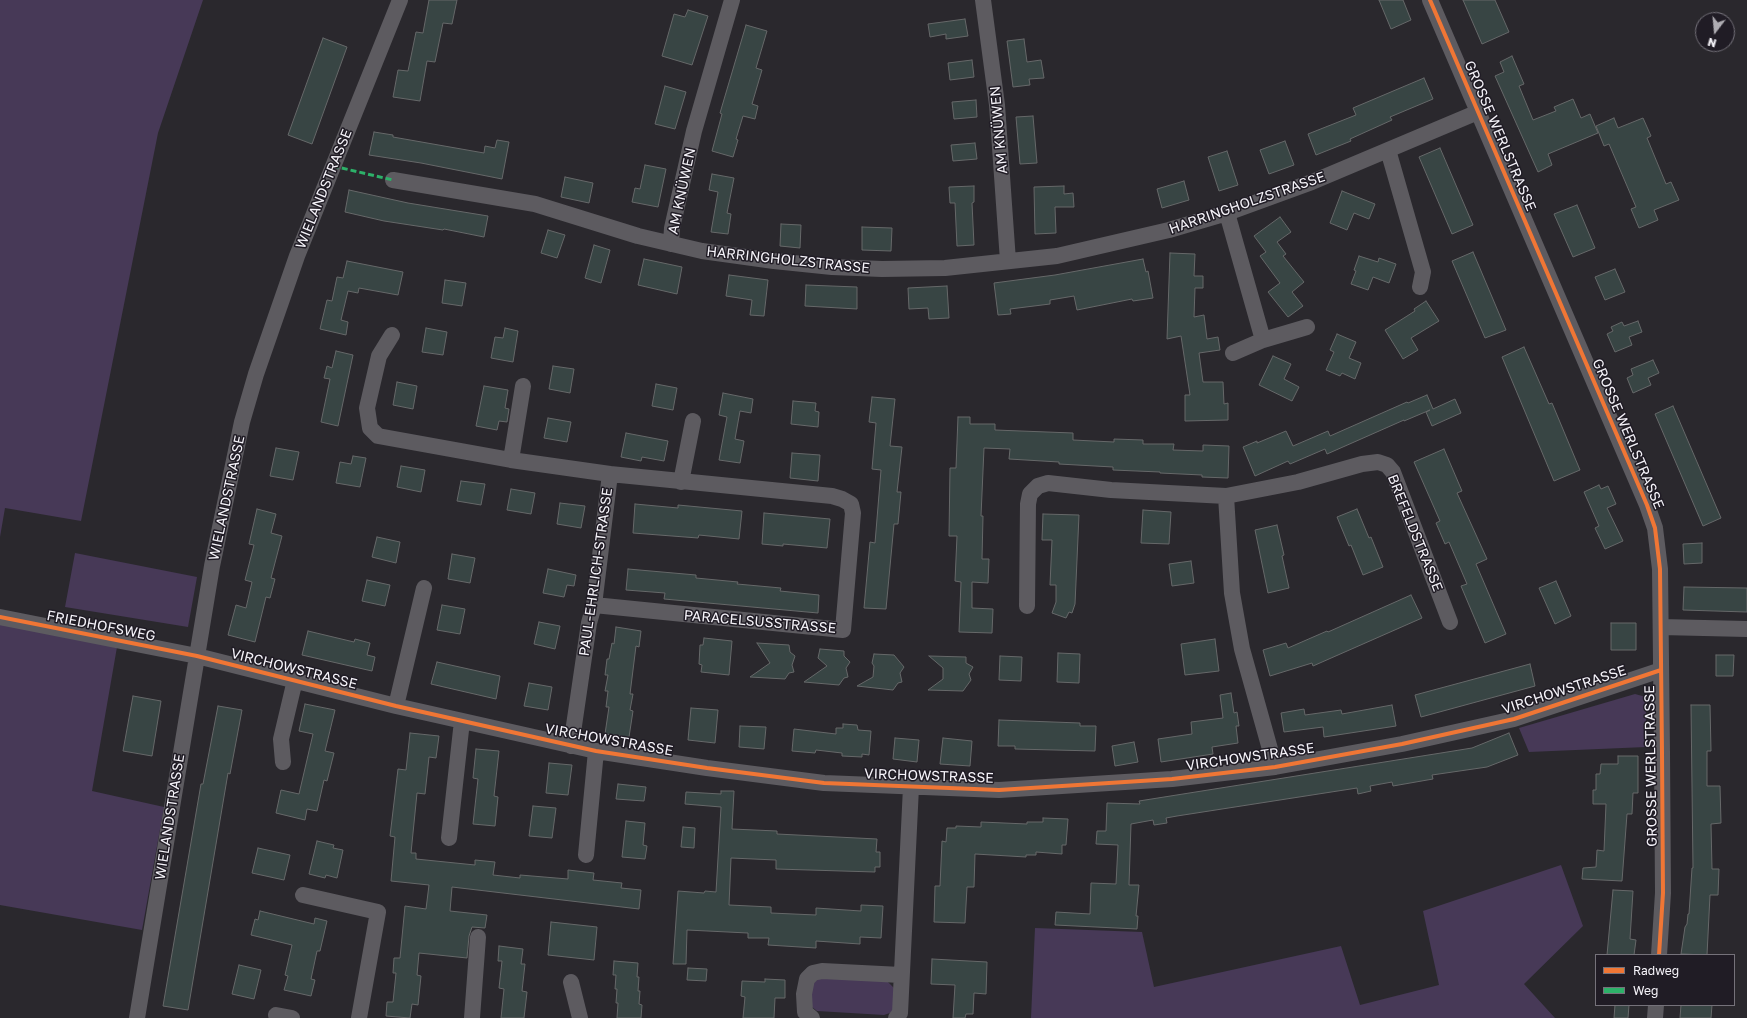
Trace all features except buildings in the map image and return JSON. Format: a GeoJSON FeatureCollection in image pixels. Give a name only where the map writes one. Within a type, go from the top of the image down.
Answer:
{"type":"FeatureCollection","features":[{"type":"Feature","properties":{"kind":"street","name":"WIELANDSTRASSE"},"geometry":{"type":"LineString","coordinates":[[137,1018],[212,566],[239,437],[256,374],[297,256],[400,0]]}},
{"type":"Feature","properties":{"kind":"street","name":"AM KNÜWEN"},"geometry":{"type":"LineString","coordinates":[[671,244],[672,228],[694,131],[732,0]]}},
{"type":"Feature","properties":{"kind":"street","name":"AM KNÜWEN"},"geometry":{"type":"LineString","coordinates":[[983,0],[997,105],[1008,261]]}},
{"type":"Feature","properties":{"kind":"street","name":"GROSSE WERLSTRASSE"},"geometry":{"type":"LineString","coordinates":[[1430,0],[1648,505],[1657,539],[1660,569],[1663,893],[1659,954]]}},
{"type":"Feature","properties":{"kind":"street","name":"HARRINGHOLZSTRASSE"},"geometry":{"type":"LineString","coordinates":[[393,180],[535,204],[638,236],[717,253],[832,267],[882,269],[945,268],[1057,256],[1169,230],[1227,213],[1312,182],[1478,112]]}},
{"type":"Feature","properties":{"kind":"street"},"geometry":{"type":"LineString","coordinates":[[1388,150],[1423,272],[1420,288]]}},
{"type":"Feature","properties":{"kind":"street"},"geometry":{"type":"LineString","coordinates":[[1227,213],[1263,340]]}},
{"type":"Feature","properties":{"kind":"street"},"geometry":{"type":"LineString","coordinates":[[1233,353],[1263,340],[1307,327]]}},
{"type":"Feature","properties":{"kind":"street","name":"PAUL-EHRLICH-STRASSE"},"geometry":{"type":"LineString","coordinates":[[392,335],[379,356],[367,408],[370,428],[378,436],[511,460],[610,474],[594,605],[571,746]]}},
{"type":"Feature","properties":{"kind":"street"},"geometry":{"type":"LineString","coordinates":[[511,460],[523,386]]}},
{"type":"Feature","properties":{"kind":"street"},"geometry":{"type":"LineString","coordinates":[[681,482],[693,421]]}},
{"type":"Feature","properties":{"kind":"street","name":"BREFELDSTRASSE"},"geometry":{"type":"LineString","coordinates":[[1027,606],[1028,504],[1030,494],[1038,486],[1048,483],[1111,490],[1226,496],[1298,482],[1362,464],[1378,462],[1387,465],[1393,472],[1450,622]]}},
{"type":"Feature","properties":{"kind":"street","name":"PARACELSUSSTRASSE"},"geometry":{"type":"LineString","coordinates":[[594,605],[767,624],[843,630],[853,513],[851,504],[832,496],[610,474]]}},
{"type":"Feature","properties":{"kind":"street"},"geometry":{"type":"LineString","coordinates":[[1226,496],[1232,593],[1240,642],[1275,766]]}},
{"type":"Feature","properties":{"kind":"street"},"geometry":{"type":"LineString","coordinates":[[396,706],[424,588]]}},
{"type":"Feature","properties":{"kind":"street","name":"FRIEDHOFSWEG"},"geometry":{"type":"LineString","coordinates":[[0,616],[197,656]]}},
{"type":"Feature","properties":{"kind":"street"},"geometry":{"type":"LineString","coordinates":[[1661,628],[1747,629]]}},
{"type":"Feature","properties":{"kind":"street","name":"VIRCHOWSTRASSE"},"geometry":{"type":"LineString","coordinates":[[197,656],[396,706],[596,751],[707,768],[824,783],[999,790],[1090,786],[1172,779],[1275,766],[1402,744],[1514,719],[1661,670]]}},
{"type":"Feature","properties":{"kind":"street","name":"VIRCHOWSTRASSE"},"geometry":{"type":"LineString","coordinates":[[283,762],[281,739],[295,680]]}},
{"type":"Feature","properties":{"kind":"street"},"geometry":{"type":"LineString","coordinates":[[449,838],[462,721]]}},
{"type":"Feature","properties":{"kind":"street","name":"VIRCHOWSTRASSE"},"geometry":{"type":"LineString","coordinates":[[586,855],[596,751]]}},
{"type":"Feature","properties":{"kind":"street"},"geometry":{"type":"LineString","coordinates":[[896,1018],[900,1013],[911,787]]}},
{"type":"Feature","properties":{"kind":"street"},"geometry":{"type":"LineString","coordinates":[[303,896],[378,912],[359,1018]]}},
{"type":"Feature","properties":{"kind":"street"},"geometry":{"type":"LineString","coordinates":[[472,1018],[478,937]]}},
{"type":"Feature","properties":{"kind":"street"},"geometry":{"type":"LineString","coordinates":[[812,1018],[805,1012],[804,994],[807,979],[814,973],[822,971],[901,975]]}},
{"type":"Feature","properties":{"kind":"street"},"geometry":{"type":"LineString","coordinates":[[571,982],[580,1018]]}},
{"type":"Feature","properties":{"kind":"street"},"geometry":{"type":"LineString","coordinates":[[1655,1018],[1656,1006]]}},
{"type":"Feature","properties":{"kind":"shaded area"},"geometry":{"type":"Polygon","coordinates":[[[0,0],[203,0],[158,133],[81,521],[5,508],[0,537],[0,0]]]}},
{"type":"Feature","properties":{"kind":"shaded area"},"geometry":{"type":"Polygon","coordinates":[[[75,553],[197,577],[188,627],[65,607],[75,553]]]}},
{"type":"Feature","properties":{"kind":"shaded area"},"geometry":{"type":"Polygon","coordinates":[[[0,624],[117,647],[92,791],[164,807],[142,930],[0,905],[0,624]]]}},
{"type":"Feature","properties":{"kind":"shaded area"},"geometry":{"type":"Polygon","coordinates":[[[1635,694],[1646,697],[1646,747],[1529,752],[1519,728],[1635,694]]]}},
{"type":"Feature","properties":{"kind":"shaded area"},"geometry":{"type":"Polygon","coordinates":[[[1561,865],[1583,926],[1524,984],[1555,1018],[1031,1018],[1035,928],[1142,932],[1154,987],[1341,946],[1360,1005],[1439,985],[1423,911],[1561,865]]]}},
{"type":"Feature","properties":{"kind":"shaded area"},"geometry":{"type":"Polygon","coordinates":[[[820,978],[887,981],[894,988],[893,1010],[884,1015],[817,1011],[812,1007],[812,984],[820,978]]]}},
{"type":"Feature","properties":{"kind":"marked path"},"geometry":{"type":"LineString","coordinates":[[333,166],[393,180]]}},
{"type":"Feature","properties":{"kind":"cycle path"},"geometry":{"type":"LineString","coordinates":[[1430,0],[1647,505],[1655,528],[1660,569],[1662,753],[1663,893],[1659,954]]}},
{"type":"Feature","properties":{"kind":"cycle path"},"geometry":{"type":"LineString","coordinates":[[0,617],[197,656],[396,706],[596,751],[707,768],[824,783],[999,790],[1172,779],[1275,767],[1402,744],[1514,719],[1661,670]]}}]}
